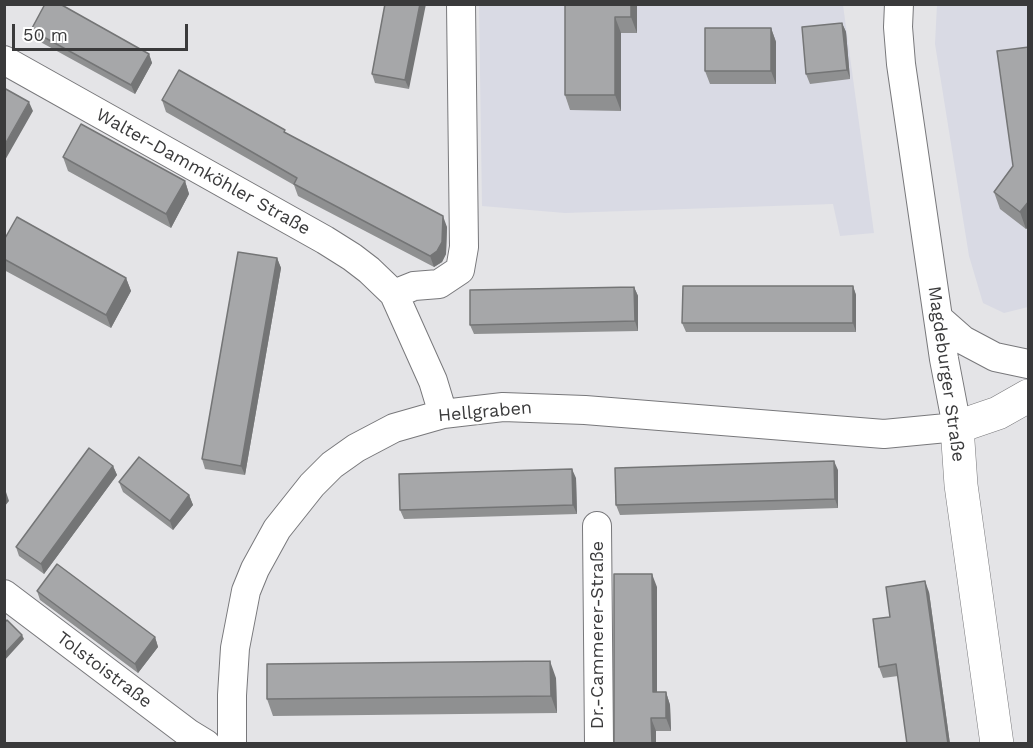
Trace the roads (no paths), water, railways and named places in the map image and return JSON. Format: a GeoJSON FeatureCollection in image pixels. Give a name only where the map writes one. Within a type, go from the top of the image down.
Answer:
{"type":"FeatureCollection","features":[{"type":"Feature","properties":{"kind":"main road"},"geometry":{"type":"LineString","coordinates":[[957,427],[998,413],[1029,396]]}},
{"type":"Feature","properties":{"kind":"main road","name":"Magdeburger Straße"},"geometry":{"type":"LineString","coordinates":[[957,427],[961,485],[997,744]]}},
{"type":"Feature","properties":{"kind":"street"},"geometry":{"type":"LineString","coordinates":[[394,294],[414,286],[439,284],[460,270],[464,247],[461,4]]}},
{"type":"Feature","properties":{"kind":"street","name":"Magdeburger Straße"},"geometry":{"type":"LineString","coordinates":[[899,4],[901,64],[938,318],[957,427]]}},
{"type":"Feature","properties":{"kind":"street","name":"Walter-Dammköhler Straße"},"geometry":{"type":"LineString","coordinates":[[4,60],[334,246],[369,270],[394,294],[433,381],[443,414]]}},
{"type":"Feature","properties":{"kind":"street"},"geometry":{"type":"LineString","coordinates":[[938,318],[963,340],[995,357],[1029,364]]}},
{"type":"Feature","properties":{"kind":"street","name":"Hellgraben"},"geometry":{"type":"LineString","coordinates":[[232,744],[233,668],[239,620],[246,591],[255,569],[278,529],[312,485],[332,465],[356,448],[394,428],[443,414],[502,407],[543,408],[884,434],[908,434],[957,427]]}},
{"type":"Feature","properties":{"kind":"street","name":"Dr.-Cammerer-Straße"},"geometry":{"type":"LineString","coordinates":[[597,526],[599,744]]}},
{"type":"Feature","properties":{"kind":"street","name":"Tolstoistraße"},"geometry":{"type":"LineString","coordinates":[[4,594],[188,733],[206,744]]}}]}
